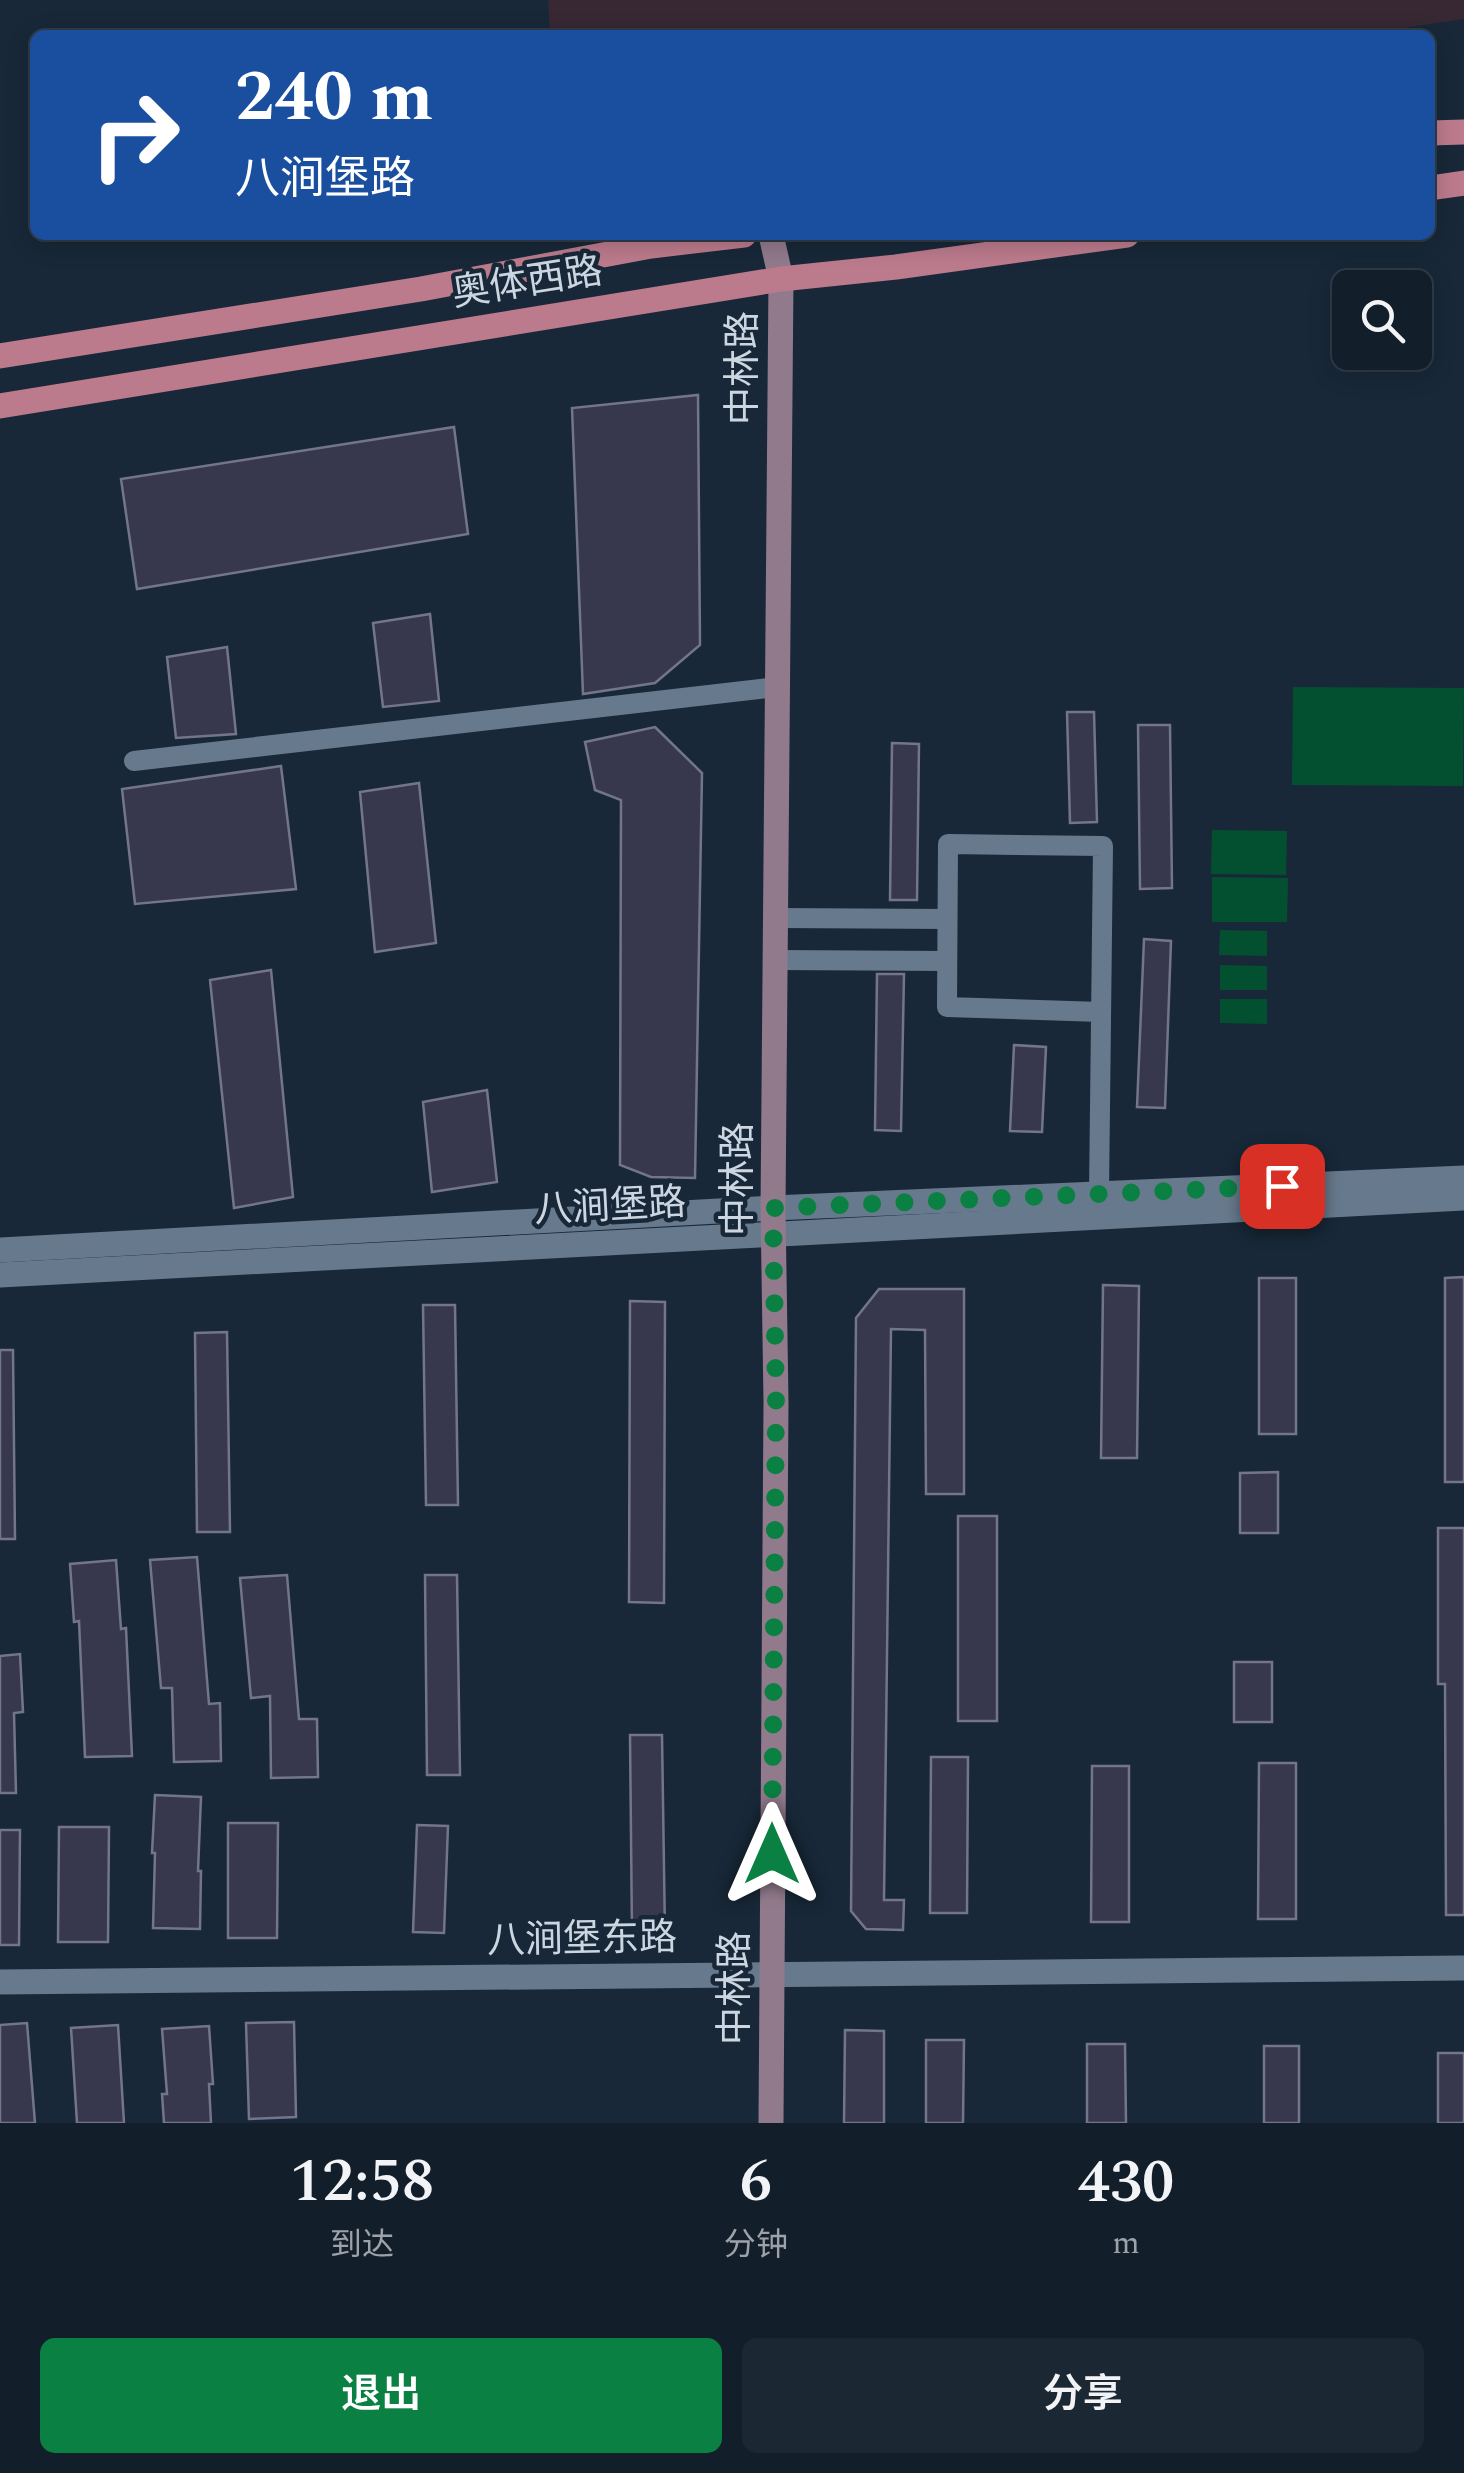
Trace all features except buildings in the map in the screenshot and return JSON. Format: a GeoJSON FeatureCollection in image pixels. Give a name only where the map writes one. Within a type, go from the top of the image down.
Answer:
{"type":"FeatureCollection","features":[{"type":"Feature","properties":{"kind":"main road"},"geometry":{"type":"LineString","coordinates":[[1435,133],[1464,132]]}},
{"type":"Feature","properties":{"kind":"main road"},"geometry":{"type":"LineString","coordinates":[[1435,187],[1464,183]]}},
{"type":"Feature","properties":{"kind":"main road","name":"奥体西路"},"geometry":{"type":"LineString","coordinates":[[0,356],[420,290],[702,240]]}},
{"type":"Feature","properties":{"kind":"main road","name":"中林路"},"geometry":{"type":"LineString","coordinates":[[771,2123],[780,279],[773,240]]}},
{"type":"Feature","properties":{"kind":"main road","name":"奥体西路"},"geometry":{"type":"LineString","coordinates":[[0,406],[780,279],[1090,240]]}},
{"type":"Feature","properties":{"kind":"street"},"geometry":{"type":"LineString","coordinates":[[134,761],[777,687]]}},
{"type":"Feature","properties":{"kind":"street"},"geometry":{"type":"LineString","coordinates":[[1099,1194],[1103,846],[948,844],[947,1007],[1100,1012]]}},
{"type":"Feature","properties":{"kind":"street"},"geometry":{"type":"LineString","coordinates":[[776,918],[947,919]]}},
{"type":"Feature","properties":{"kind":"street"},"geometry":{"type":"LineString","coordinates":[[775,960],[947,962]]}},
{"type":"Feature","properties":{"kind":"street","name":"八涧堡路"},"geometry":{"type":"LineString","coordinates":[[0,1275],[774,1221],[1099,1194],[1464,1178]]}},
{"type":"Feature","properties":{"kind":"street","name":"八涧堡路"},"geometry":{"type":"LineString","coordinates":[[0,1250],[1464,1198]]}},
{"type":"Feature","properties":{"kind":"street","name":"八涧堡东路"},"geometry":{"type":"LineString","coordinates":[[0,1982],[1464,1968]]}},
{"type":"Feature","properties":{"kind":"shaded area"},"geometry":{"type":"Polygon","coordinates":[[[548,0],[1464,0],[1464,19],[1390,30],[550,30],[548,0]]]}},
{"type":"Feature","properties":{"kind":"green space"},"geometry":{"type":"Polygon","coordinates":[[[1293,687],[1464,688],[1463,786],[1292,785],[1293,687]]]}},
{"type":"Feature","properties":{"kind":"green space"},"geometry":{"type":"Polygon","coordinates":[[[1212,830],[1287,831],[1286,875],[1211,874],[1212,830]]]}},
{"type":"Feature","properties":{"kind":"green space"},"geometry":{"type":"Polygon","coordinates":[[[1212,877],[1288,878],[1287,922],[1212,922],[1212,877]]]}},
{"type":"Feature","properties":{"kind":"green space"},"geometry":{"type":"Polygon","coordinates":[[[1220,930],[1267,931],[1267,956],[1219,955],[1220,930]]]}},
{"type":"Feature","properties":{"kind":"green space"},"geometry":{"type":"Polygon","coordinates":[[[1220,965],[1267,966],[1267,990],[1220,990],[1220,965]]]}},
{"type":"Feature","properties":{"kind":"green space"},"geometry":{"type":"Polygon","coordinates":[[[1220,999],[1267,999],[1267,1024],[1220,1023],[1220,999]]]}},
{"type":"Feature","properties":{"kind":"route"},"geometry":{"type":"LineString","coordinates":[[772,1854],[776,1402],[773,1208],[1282,1186]]}}]}
